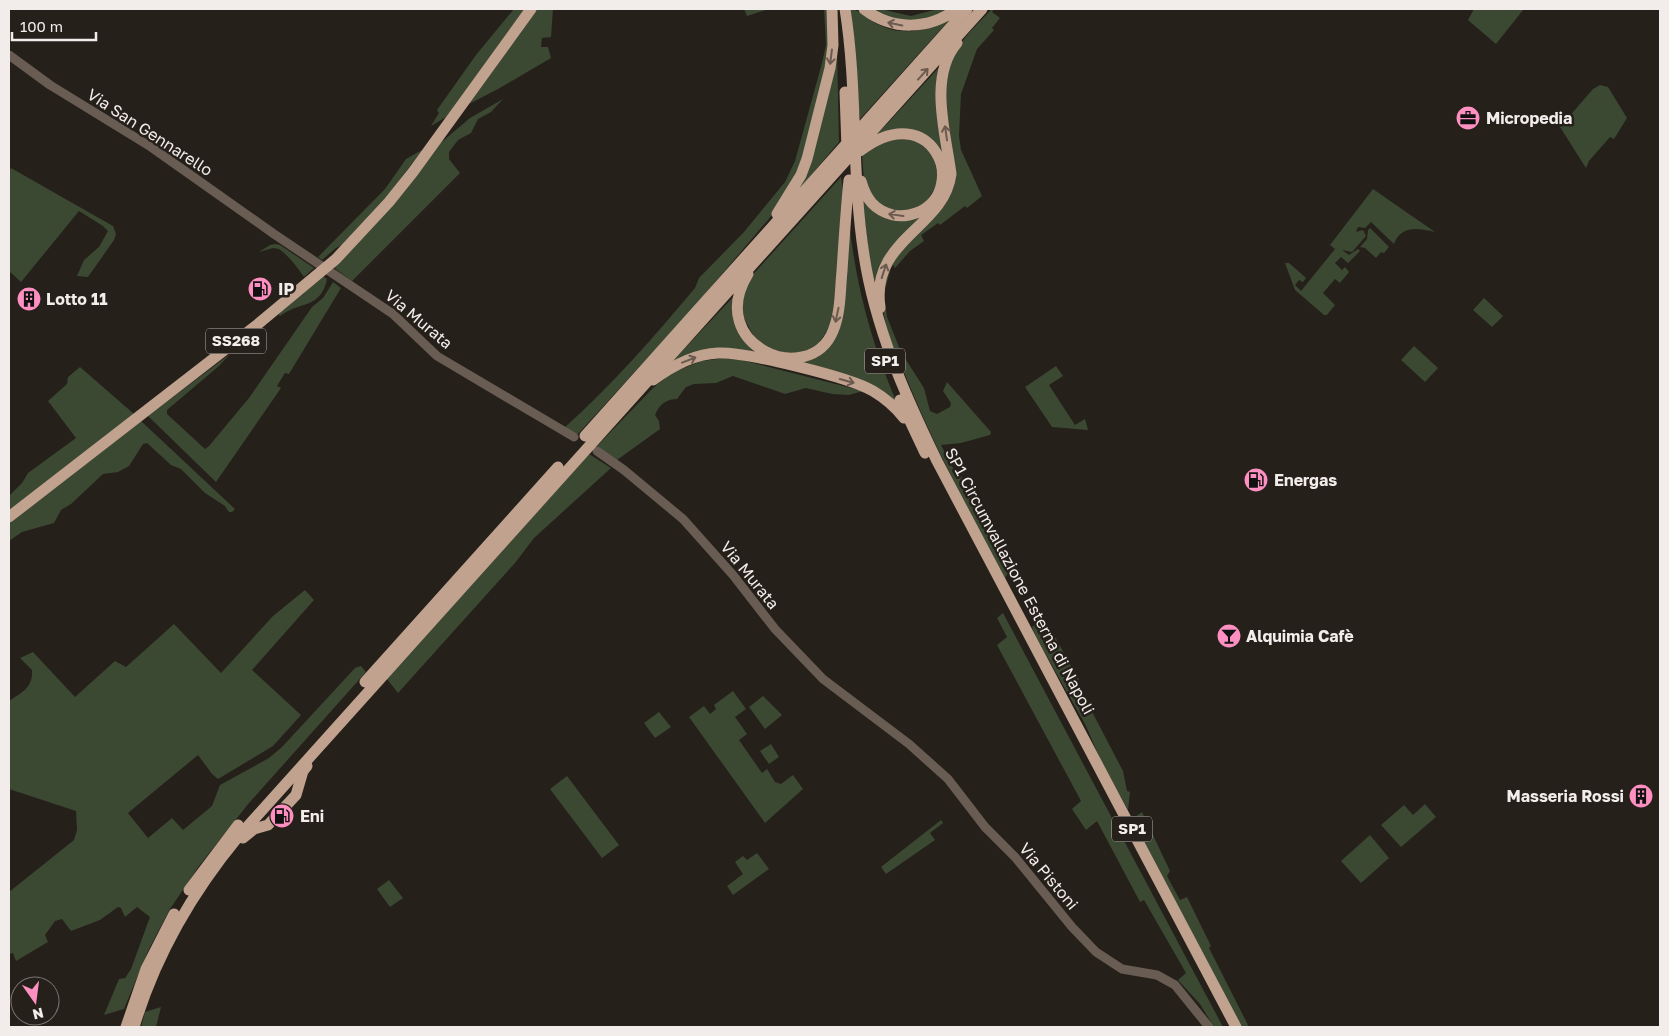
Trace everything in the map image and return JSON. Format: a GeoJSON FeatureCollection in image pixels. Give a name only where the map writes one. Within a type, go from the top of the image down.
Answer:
{"type":"FeatureCollection","features":[{"type":"Feature","properties":{"kind":"highway","name":"SS268"},"geometry":{"type":"LineString","coordinates":[[9,517],[317,276],[344,250],[389,202],[531,9]]}},
{"type":"Feature","properties":{"kind":"highway"},"geometry":{"type":"LineString","coordinates":[[713,294],[719,282],[778,212],[801,175],[830,68],[833,45],[832,9]]}},
{"type":"Feature","properties":{"kind":"highway"},"geometry":{"type":"LineString","coordinates":[[837,172],[867,141],[896,133],[918,137],[930,145],[939,157],[942,172],[939,190],[930,205],[915,214],[905,216],[885,213],[872,204],[866,195],[861,178],[859,140],[850,125],[838,9]]}},
{"type":"Feature","properties":{"kind":"highway"},"geometry":{"type":"LineString","coordinates":[[845,9],[850,125]]}},
{"type":"Feature","properties":{"kind":"highway"},"geometry":{"type":"LineString","coordinates":[[864,9],[889,23],[916,26],[932,22],[958,9]]}},
{"type":"Feature","properties":{"kind":"highway"},"geometry":{"type":"LineString","coordinates":[[384,668],[967,9]]}},
{"type":"Feature","properties":{"kind":"highway"},"geometry":{"type":"LineString","coordinates":[[126,1027],[140,984],[157,946],[199,874],[236,827],[634,395],[822,186],[852,159],[982,9]]}},
{"type":"Feature","properties":{"kind":"highway"},"geometry":{"type":"LineString","coordinates":[[896,370],[879,305],[880,284],[886,266],[900,241],[938,208],[950,186],[952,174],[941,96],[942,82],[953,48],[986,9]]}},
{"type":"Feature","properties":{"kind":"highway","name":"SP1 Circumvallazione Esterna di Napoli"},"geometry":{"type":"LineString","coordinates":[[850,125],[849,180],[859,265],[868,308],[889,373],[911,426],[994,575]]}},
{"type":"Feature","properties":{"kind":"highway","name":"SP1 Circumvallazione Esterna di Napoli"},"geometry":{"type":"LineString","coordinates":[[850,125],[864,260],[881,329],[896,370],[937,461],[994,575],[1228,1027]]}},
{"type":"Feature","properties":{"kind":"highway"},"geometry":{"type":"LineString","coordinates":[[761,253],[743,284],[737,303],[738,317],[745,334],[756,346],[776,356],[792,358],[811,354],[824,345],[833,332],[837,317],[849,180]]}},
{"type":"Feature","properties":{"kind":"highway"},"geometry":{"type":"LineString","coordinates":[[634,395],[659,375],[694,357],[718,353],[742,354],[864,386],[888,402],[911,426]]}},
{"type":"Feature","properties":{"kind":"highway","name":"SP1 Circumvallazione Esterna di Napoli"},"geometry":{"type":"LineString","coordinates":[[1024,632],[1236,1027]]}},
{"type":"Feature","properties":{"kind":"highway"},"geometry":{"type":"LineString","coordinates":[[134,1027],[159,961],[178,922],[202,884],[248,824],[336,727],[370,682]]}},
{"type":"Feature","properties":{"kind":"street","name":"Via San Gennarello"},"geometry":{"type":"LineString","coordinates":[[9,55],[50,85],[151,147],[274,234]]}},
{"type":"Feature","properties":{"kind":"street","name":"Via Murata"},"geometry":{"type":"LineString","coordinates":[[274,234],[392,314],[437,356],[574,437]]}},
{"type":"Feature","properties":{"kind":"street","name":"Via Murata"},"geometry":{"type":"LineString","coordinates":[[597,451],[673,509],[733,575],[775,628],[823,679],[878,722]]}},
{"type":"Feature","properties":{"kind":"street","name":"Via Pistoni"},"geometry":{"type":"LineString","coordinates":[[878,722],[909,744],[948,779],[985,827],[1015,857],[1096,952],[1122,969],[1157,975],[1175,985],[1209,1027]]}},
{"type":"Feature","properties":{"kind":"green space"},"geometry":{"type":"Polygon","coordinates":[[[514,9],[525,9],[446,117],[431,126],[439,113],[437,110],[476,55],[514,9]]]}},
{"type":"Feature","properties":{"kind":"green space"},"geometry":{"type":"Polygon","coordinates":[[[537,9],[553,9],[551,37],[542,38],[541,47],[548,47],[551,58],[469,104],[537,9]]]}},
{"type":"Feature","properties":{"kind":"green space"},"geometry":{"type":"Polygon","coordinates":[[[744,9],[769,9],[747,16],[744,9]]]}},
{"type":"Feature","properties":{"kind":"green space"},"geometry":{"type":"Polygon","coordinates":[[[824,9],[830,9],[830,45],[803,160],[773,214],[694,307],[577,435],[564,428],[599,395],[648,343],[695,288],[699,278],[744,232],[785,182],[795,161],[822,63],[826,45],[824,9]]]}},
{"type":"Feature","properties":{"kind":"green space"},"geometry":{"type":"Polygon","coordinates":[[[848,9],[858,11],[881,26],[901,31],[922,30],[951,18],[860,119],[848,9]]]}},
{"type":"Feature","properties":{"kind":"green space"},"geometry":{"type":"Polygon","coordinates":[[[867,9],[880,9],[911,16],[938,9],[955,9],[907,24],[867,9]]]}},
{"type":"Feature","properties":{"kind":"green space"},"geometry":{"type":"Polygon","coordinates":[[[994,9],[992,12],[1000,18],[992,28],[994,30],[977,49],[961,94],[959,136],[961,150],[982,196],[967,208],[965,206],[940,225],[938,223],[921,235],[924,241],[910,251],[895,268],[893,265],[891,268],[884,293],[887,317],[901,352],[924,388],[930,411],[937,414],[950,407],[951,403],[943,391],[947,382],[991,432],[990,435],[961,443],[941,445],[953,468],[959,472],[1009,559],[1010,570],[1005,578],[928,429],[889,335],[884,318],[882,300],[886,272],[892,259],[941,207],[948,196],[952,182],[945,96],[949,66],[964,40],[994,9]]]}},
{"type":"Feature","properties":{"kind":"green space"},"geometry":{"type":"Polygon","coordinates":[[[1474,9],[1523,10],[1496,44],[1468,20],[1474,9]]]}},
{"type":"Feature","properties":{"kind":"green space"},"geometry":{"type":"Polygon","coordinates":[[[837,48],[839,142],[796,193],[837,48]]]}},
{"type":"Feature","properties":{"kind":"green space"},"geometry":{"type":"Polygon","coordinates":[[[944,62],[939,94],[945,166],[933,144],[916,134],[898,131],[870,140],[944,62]]]}},
{"type":"Feature","properties":{"kind":"green space"},"geometry":{"type":"Polygon","coordinates":[[[1600,85],[1608,87],[1627,118],[1614,139],[1610,137],[1589,161],[1586,168],[1560,127],[1593,89],[1600,85]]]}},
{"type":"Feature","properties":{"kind":"green space"},"geometry":{"type":"Polygon","coordinates":[[[503,99],[491,112],[478,119],[471,133],[458,140],[449,152],[449,159],[460,173],[352,281],[333,267],[437,146],[470,118],[503,99]]]}},
{"type":"Feature","properties":{"kind":"green space"},"geometry":{"type":"Polygon","coordinates":[[[911,137],[933,154],[939,181],[925,204],[899,213],[872,200],[864,180],[862,155],[876,143],[911,137]]]}},
{"type":"Feature","properties":{"kind":"green space"},"geometry":{"type":"Polygon","coordinates":[[[422,150],[384,201],[342,245],[322,260],[318,257],[385,189],[406,159],[422,150]]]}},
{"type":"Feature","properties":{"kind":"green space"},"geometry":{"type":"Polygon","coordinates":[[[945,166],[945,186],[936,205],[899,239],[889,252],[876,290],[870,264],[862,195],[876,210],[893,217],[910,217],[925,210],[937,198],[944,183],[945,166]]]}},
{"type":"Feature","properties":{"kind":"green space"},"geometry":{"type":"Polygon","coordinates":[[[11,168],[113,226],[116,234],[114,240],[88,277],[77,276],[84,260],[99,247],[108,231],[79,211],[21,282],[9,271],[9,172],[11,168]]]}},
{"type":"Feature","properties":{"kind":"green space"},"geometry":{"type":"Polygon","coordinates":[[[841,177],[844,197],[833,321],[819,343],[808,350],[788,354],[758,344],[740,311],[748,280],[841,177]]]}},
{"type":"Feature","properties":{"kind":"green space"},"geometry":{"type":"Polygon","coordinates":[[[1373,189],[1435,232],[1411,229],[1401,234],[1394,244],[1371,222],[1365,228],[1358,227],[1356,232],[1363,230],[1366,236],[1352,252],[1342,250],[1349,255],[1358,249],[1360,251],[1348,263],[1341,257],[1335,263],[1342,270],[1345,267],[1349,272],[1340,283],[1335,279],[1323,293],[1335,305],[1327,315],[1324,315],[1295,290],[1285,263],[1289,263],[1306,278],[1303,282],[1299,280],[1295,285],[1301,291],[1335,249],[1330,245],[1373,189]]]}},
{"type":"Feature","properties":{"kind":"green space"},"geometry":{"type":"Polygon","coordinates":[[[849,221],[856,270],[867,318],[890,387],[900,410],[867,387],[731,352],[666,368],[737,293],[737,325],[785,361],[828,343],[849,221]]]}},
{"type":"Feature","properties":{"kind":"green space"},"geometry":{"type":"Polygon","coordinates":[[[1370,228],[1389,247],[1376,258],[1365,248],[1360,247],[1367,239],[1370,228]]]}},
{"type":"Feature","properties":{"kind":"green space"},"geometry":{"type":"Polygon","coordinates":[[[276,244],[314,268],[304,277],[279,249],[273,248],[259,252],[270,245],[276,244]]]}},
{"type":"Feature","properties":{"kind":"green space"},"geometry":{"type":"Polygon","coordinates":[[[323,276],[327,279],[324,289],[315,300],[280,316],[278,314],[323,276]]]}},
{"type":"Feature","properties":{"kind":"green space"},"geometry":{"type":"Polygon","coordinates":[[[333,282],[341,288],[289,374],[285,373],[277,386],[281,388],[216,482],[148,416],[230,354],[219,366],[167,410],[167,414],[205,449],[249,398],[312,307],[323,298],[333,282]]]}},
{"type":"Feature","properties":{"kind":"green space"},"geometry":{"type":"Polygon","coordinates":[[[1484,298],[1503,316],[1492,327],[1473,310],[1484,298]]]}},
{"type":"Feature","properties":{"kind":"green space"},"geometry":{"type":"Polygon","coordinates":[[[1414,346],[1438,368],[1425,382],[1401,360],[1414,346]]]}},
{"type":"Feature","properties":{"kind":"green space"},"geometry":{"type":"Polygon","coordinates":[[[738,359],[863,391],[849,395],[832,394],[806,388],[785,394],[733,376],[716,383],[694,384],[686,387],[677,399],[663,403],[655,415],[659,421],[660,429],[617,460],[597,446],[652,389],[671,373],[702,361],[738,359]]]}},
{"type":"Feature","properties":{"kind":"green space"},"geometry":{"type":"Polygon","coordinates":[[[1056,366],[1063,376],[1049,385],[1075,425],[1085,419],[1088,430],[1052,427],[1025,387],[1056,366]]]}},
{"type":"Feature","properties":{"kind":"green space"},"geometry":{"type":"Polygon","coordinates":[[[80,367],[134,414],[9,511],[9,496],[22,483],[28,473],[76,438],[48,401],[67,384],[68,377],[80,367]]]}},
{"type":"Feature","properties":{"kind":"green space"},"geometry":{"type":"Polygon","coordinates":[[[141,421],[235,509],[229,512],[225,506],[205,493],[181,469],[171,465],[147,443],[143,444],[129,466],[118,472],[103,474],[71,504],[61,510],[54,523],[22,532],[9,541],[9,523],[141,421]]]}},
{"type":"Feature","properties":{"kind":"green space"},"geometry":{"type":"Polygon","coordinates":[[[589,454],[611,468],[534,538],[515,563],[398,693],[387,679],[589,454]]]}},
{"type":"Feature","properties":{"kind":"green space"},"geometry":{"type":"Polygon","coordinates":[[[305,590],[314,600],[252,670],[301,715],[273,746],[218,779],[198,755],[128,813],[148,838],[172,818],[183,830],[212,806],[220,785],[269,758],[282,747],[355,668],[361,666],[366,672],[249,803],[199,866],[170,909],[148,951],[124,1009],[104,1015],[119,979],[125,978],[131,969],[150,917],[137,907],[125,917],[121,908],[118,907],[100,920],[71,931],[62,919],[55,921],[45,935],[48,942],[16,961],[13,953],[9,954],[9,892],[74,840],[77,830],[76,811],[9,789],[9,701],[26,689],[32,676],[32,670],[20,658],[33,652],[75,697],[115,661],[126,667],[174,624],[221,673],[273,616],[305,590]]]}},
{"type":"Feature","properties":{"kind":"green space"},"geometry":{"type":"Polygon","coordinates":[[[1003,613],[1223,1027],[1214,1027],[1200,1004],[1178,980],[1186,973],[1144,900],[1140,902],[1097,821],[1086,830],[1072,809],[1081,801],[997,645],[1007,637],[997,618],[1003,613]]]}},
{"type":"Feature","properties":{"kind":"green space"},"geometry":{"type":"Polygon","coordinates":[[[1038,622],[1043,631],[1046,630],[1051,637],[1054,635],[1079,680],[1077,683],[1123,771],[1127,791],[1130,792],[1128,810],[1101,761],[1086,726],[1036,637],[1032,627],[1038,622]]]}},
{"type":"Feature","properties":{"kind":"green space"},"geometry":{"type":"Polygon","coordinates":[[[733,691],[746,709],[735,717],[747,734],[739,740],[762,773],[767,769],[775,782],[781,784],[793,775],[803,789],[765,823],[689,717],[704,706],[710,714],[716,709],[714,705],[733,691]]]}},
{"type":"Feature","properties":{"kind":"green space"},"geometry":{"type":"Polygon","coordinates":[[[763,696],[782,715],[765,729],[749,707],[763,696]]]}},
{"type":"Feature","properties":{"kind":"green space"},"geometry":{"type":"Polygon","coordinates":[[[659,712],[671,727],[655,738],[644,723],[659,712]]]}},
{"type":"Feature","properties":{"kind":"green space"},"geometry":{"type":"Polygon","coordinates":[[[771,744],[779,757],[769,764],[760,751],[771,744]]]}},
{"type":"Feature","properties":{"kind":"green space"},"geometry":{"type":"Polygon","coordinates":[[[567,776],[619,845],[602,858],[550,789],[567,776]]]}},
{"type":"Feature","properties":{"kind":"green space"},"geometry":{"type":"Polygon","coordinates":[[[1425,804],[1436,817],[1401,847],[1381,825],[1404,805],[1413,815],[1425,804]]]}},
{"type":"Feature","properties":{"kind":"green space"},"geometry":{"type":"Polygon","coordinates":[[[1142,812],[1170,871],[1167,876],[1180,900],[1187,897],[1211,946],[1209,948],[1249,1027],[1241,1027],[1132,819],[1142,812]]]}},
{"type":"Feature","properties":{"kind":"green space"},"geometry":{"type":"Polygon","coordinates":[[[941,820],[943,823],[930,833],[935,840],[886,874],[881,867],[941,820]]]}},
{"type":"Feature","properties":{"kind":"green space"},"geometry":{"type":"Polygon","coordinates":[[[1370,835],[1389,858],[1361,883],[1341,861],[1370,835]]]}},
{"type":"Feature","properties":{"kind":"green space"},"geometry":{"type":"Polygon","coordinates":[[[757,853],[769,869],[733,895],[727,886],[743,874],[735,862],[743,856],[747,860],[757,853]]]}},
{"type":"Feature","properties":{"kind":"green space"},"geometry":{"type":"Polygon","coordinates":[[[389,880],[403,898],[390,907],[377,889],[389,880]]]}},
{"type":"Feature","properties":{"kind":"green space"},"geometry":{"type":"Polygon","coordinates":[[[161,1007],[156,1027],[141,1027],[145,1012],[161,1007]]]}},
{"type":"Feature","properties":{"kind":"place","name":"Micropedia"},"geometry":{"type":"Point","coordinates":[1468,118]}},
{"type":"Feature","properties":{"kind":"place","name":"IP"},"geometry":{"type":"Point","coordinates":[260,289]}},
{"type":"Feature","properties":{"kind":"place","name":"Lotto 11"},"geometry":{"type":"Point","coordinates":[29,299]}},
{"type":"Feature","properties":{"kind":"place","name":"Energas"},"geometry":{"type":"Point","coordinates":[1256,480]}},
{"type":"Feature","properties":{"kind":"place","name":"Alquimia Cafè"},"geometry":{"type":"Point","coordinates":[1229,636]}},
{"type":"Feature","properties":{"kind":"place","name":"Masseria Rossi"},"geometry":{"type":"Point","coordinates":[1641,796]}},
{"type":"Feature","properties":{"kind":"place","name":"Eni"},"geometry":{"type":"Point","coordinates":[282,816]}}]}
